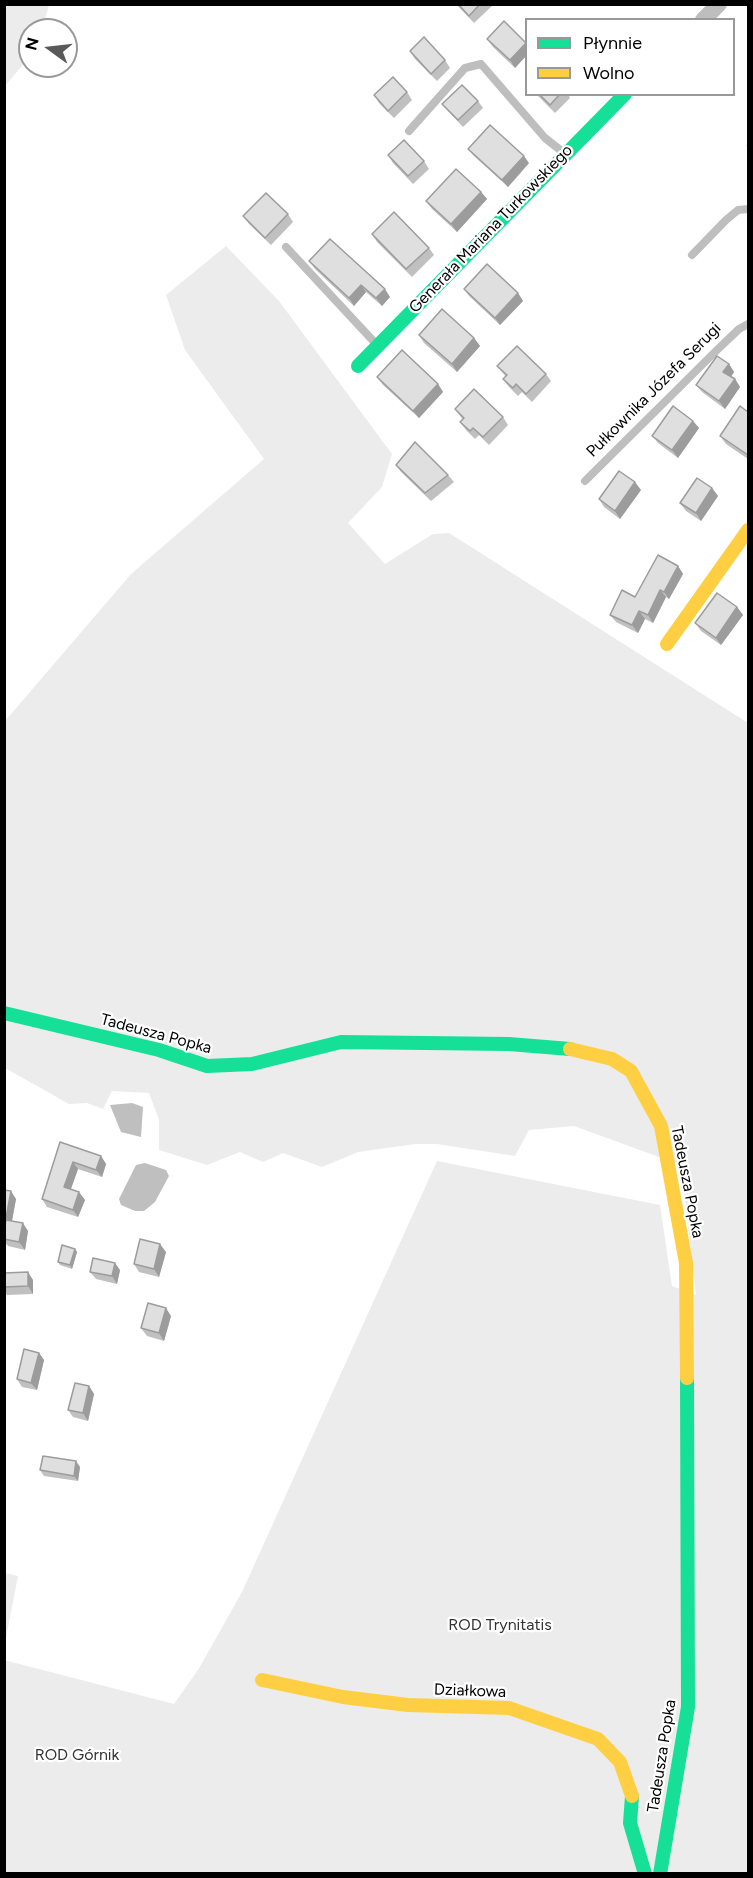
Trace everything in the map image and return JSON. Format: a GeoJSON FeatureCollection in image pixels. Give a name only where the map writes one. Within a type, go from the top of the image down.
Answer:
{"type":"FeatureCollection","features":[{"type":"Feature","properties":{"kind":"street"},"geometry":{"type":"LineString","coordinates":[[705,18],[718,4]]}},
{"type":"Feature","properties":{"kind":"street","name":"Generała Mariana Turkowskiego"},"geometry":{"type":"LineString","coordinates":[[358,366],[564,153],[623,96]]}},
{"type":"Feature","properties":{"kind":"street"},"geometry":{"type":"LineString","coordinates":[[667,644],[748,531]]}},
{"type":"Feature","properties":{"kind":"street","name":"Tadeusza Popka"},"geometry":{"type":"LineString","coordinates":[[4,1013],[159,1050],[207,1066],[252,1064],[340,1042],[509,1044],[578,1050],[612,1059],[631,1071],[661,1126],[686,1263],[688,1707],[660,1874]]}},
{"type":"Feature","properties":{"kind":"street","name":"Działkowa"},"geometry":{"type":"LineString","coordinates":[[262,1680],[343,1697],[408,1705],[509,1707],[598,1739],[620,1762],[627,1778],[632,1796],[630,1823],[645,1874]]}},
{"type":"Feature","properties":{"kind":"lane"},"geometry":{"type":"LineString","coordinates":[[409,131],[465,68],[481,64],[546,138],[564,153]]}},
{"type":"Feature","properties":{"kind":"lane"},"geometry":{"type":"LineString","coordinates":[[692,255],[738,210],[748,208]]}},
{"type":"Feature","properties":{"kind":"lane"},"geometry":{"type":"LineString","coordinates":[[286,247],[377,345]]}},
{"type":"Feature","properties":{"kind":"lane","name":"Pułkownika Józefa Serugi"},"geometry":{"type":"LineString","coordinates":[[585,481],[717,350],[739,329],[748,324]]}},
{"type":"Feature","properties":{"kind":"green space"},"geometry":{"type":"Polygon","coordinates":[[[5,5],[49,5],[45,18],[18,18],[18,70],[5,86],[5,5]]]}},
{"type":"Feature","properties":{"kind":"green space"},"geometry":{"type":"Polygon","coordinates":[[[226,246],[279,301],[392,454],[382,487],[348,523],[385,564],[433,534],[449,533],[748,723],[748,1873],[5,1873],[4,1660],[174,1704],[198,1670],[242,1592],[437,1161],[660,1205],[672,1286],[696,1295],[681,1165],[574,1126],[529,1130],[515,1156],[437,1144],[415,1144],[358,1152],[322,1167],[283,1153],[263,1162],[240,1152],[207,1165],[159,1150],[159,1120],[149,1093],[112,1091],[103,1109],[87,1103],[69,1104],[5,1068],[5,721],[131,574],[264,459],[185,350],[166,295],[226,246]]]}},
{"type":"Feature","properties":{"kind":"green space"},"geometry":{"type":"Polygon","coordinates":[[[4,1573],[18,1576],[5,1643],[4,1573]]]}},
{"type":"Feature","properties":{"kind":"shaded area"},"geometry":{"type":"Polygon","coordinates":[[[132,1103],[143,1107],[141,1137],[121,1132],[110,1105],[132,1103]]]}},
{"type":"Feature","properties":{"kind":"shaded area"},"geometry":{"type":"Polygon","coordinates":[[[145,1163],[166,1170],[169,1176],[155,1202],[144,1211],[135,1211],[121,1205],[119,1199],[136,1165],[145,1163]]]}},
{"type":"Feature","properties":{"kind":"building"},"geometry":{"type":"Polygon","coordinates":[[[458,4],[480,4],[469,16],[458,4]]]}},
{"type":"Feature","properties":{"kind":"building"},"geometry":{"type":"Polygon","coordinates":[[[504,21],[525,44],[510,60],[487,39],[504,21]]]}},
{"type":"Feature","properties":{"kind":"building"},"geometry":{"type":"Polygon","coordinates":[[[424,37],[445,60],[431,74],[410,51],[424,37]]]}},
{"type":"Feature","properties":{"kind":"building"},"geometry":{"type":"Polygon","coordinates":[[[393,77],[407,92],[388,111],[374,95],[393,77]]]}},
{"type":"Feature","properties":{"kind":"building"},"geometry":{"type":"Polygon","coordinates":[[[462,85],[478,101],[458,120],[442,104],[462,85]]]}},
{"type":"Feature","properties":{"kind":"building"},"geometry":{"type":"Polygon","coordinates":[[[541,96],[558,96],[550,105],[541,96]]]}},
{"type":"Feature","properties":{"kind":"building"},"geometry":{"type":"Polygon","coordinates":[[[490,125],[524,156],[502,180],[468,149],[490,125]]]}},
{"type":"Feature","properties":{"kind":"building"},"geometry":{"type":"Polygon","coordinates":[[[404,140],[424,161],[408,176],[388,155],[404,140]]]}},
{"type":"Feature","properties":{"kind":"building"},"geometry":{"type":"Polygon","coordinates":[[[456,169],[481,192],[451,224],[426,201],[456,169]]]}},
{"type":"Feature","properties":{"kind":"building"},"geometry":{"type":"Polygon","coordinates":[[[266,193],[288,214],[265,238],[243,216],[266,193]]]}},
{"type":"Feature","properties":{"kind":"building"},"geometry":{"type":"Polygon","coordinates":[[[394,212],[429,248],[406,269],[372,234],[394,212]]]}},
{"type":"Feature","properties":{"kind":"building"},"geometry":{"type":"Polygon","coordinates":[[[330,239],[385,289],[376,298],[361,285],[349,298],[309,261],[330,239]]]}},
{"type":"Feature","properties":{"kind":"building"},"geometry":{"type":"Polygon","coordinates":[[[487,264],[518,293],[495,318],[464,289],[487,264]]]}},
{"type":"Feature","properties":{"kind":"building"},"geometry":{"type":"Polygon","coordinates":[[[442,309],[474,338],[452,364],[419,335],[442,309]]]}},
{"type":"Feature","properties":{"kind":"building"},"geometry":{"type":"Polygon","coordinates":[[[517,346],[546,374],[526,394],[516,384],[513,388],[503,379],[507,375],[497,366],[517,346]]]}},
{"type":"Feature","properties":{"kind":"building"},"geometry":{"type":"Polygon","coordinates":[[[402,350],[438,384],[413,411],[377,377],[402,350]]]}},
{"type":"Feature","properties":{"kind":"building"},"geometry":{"type":"Polygon","coordinates":[[[717,356],[729,364],[723,372],[735,379],[719,401],[696,385],[717,356]]]}},
{"type":"Feature","properties":{"kind":"building"},"geometry":{"type":"Polygon","coordinates":[[[474,389],[503,417],[483,437],[473,428],[470,431],[460,422],[464,418],[455,409],[474,389]]]}},
{"type":"Feature","properties":{"kind":"building"},"geometry":{"type":"Polygon","coordinates":[[[673,406],[693,421],[672,450],[652,436],[673,406]]]}},
{"type":"Feature","properties":{"kind":"building"},"geometry":{"type":"Polygon","coordinates":[[[740,406],[748,412],[748,455],[720,436],[740,406]]]}},
{"type":"Feature","properties":{"kind":"building"},"geometry":{"type":"Polygon","coordinates":[[[415,442],[448,475],[425,493],[396,465],[415,442]]]}},
{"type":"Feature","properties":{"kind":"building"},"geometry":{"type":"Polygon","coordinates":[[[619,471],[635,482],[615,511],[599,499],[619,471]]]}},
{"type":"Feature","properties":{"kind":"building"},"geometry":{"type":"Polygon","coordinates":[[[697,478],[712,488],[696,513],[680,503],[697,478]]]}},
{"type":"Feature","properties":{"kind":"building"},"geometry":{"type":"Polygon","coordinates":[[[658,555],[678,566],[664,592],[660,590],[648,615],[639,611],[632,625],[610,615],[622,590],[635,597],[658,555]]]}},
{"type":"Feature","properties":{"kind":"building"},"geometry":{"type":"Polygon","coordinates":[[[717,593],[737,607],[716,638],[695,623],[717,593]]]}},
{"type":"Feature","properties":{"kind":"building"},"geometry":{"type":"Polygon","coordinates":[[[60,1142],[101,1156],[96,1170],[73,1162],[64,1187],[79,1192],[73,1210],[42,1199],[60,1142]]]}},
{"type":"Feature","properties":{"kind":"building"},"geometry":{"type":"Polygon","coordinates":[[[4,1190],[11,1191],[6,1218],[4,1218],[4,1190]]]}},
{"type":"Feature","properties":{"kind":"building"},"geometry":{"type":"Polygon","coordinates":[[[6,1220],[23,1223],[19,1242],[4,1239],[6,1220]]]}},
{"type":"Feature","properties":{"kind":"building"},"geometry":{"type":"Polygon","coordinates":[[[140,1239],[160,1244],[154,1269],[134,1264],[140,1239]]]}},
{"type":"Feature","properties":{"kind":"building"},"geometry":{"type":"Polygon","coordinates":[[[62,1245],[75,1249],[70,1265],[58,1262],[62,1245]]]}},
{"type":"Feature","properties":{"kind":"building"},"geometry":{"type":"Polygon","coordinates":[[[93,1258],[115,1263],[112,1276],[90,1272],[93,1258]]]}},
{"type":"Feature","properties":{"kind":"building"},"geometry":{"type":"Polygon","coordinates":[[[28,1272],[28,1286],[4,1287],[4,1273],[28,1272]]]}},
{"type":"Feature","properties":{"kind":"building"},"geometry":{"type":"Polygon","coordinates":[[[148,1303],[166,1308],[159,1333],[141,1328],[148,1303]]]}},
{"type":"Feature","properties":{"kind":"building"},"geometry":{"type":"Polygon","coordinates":[[[24,1349],[39,1353],[31,1383],[17,1379],[24,1349]]]}},
{"type":"Feature","properties":{"kind":"building"},"geometry":{"type":"Polygon","coordinates":[[[75,1383],[89,1386],[83,1413],[68,1410],[75,1383]]]}},
{"type":"Feature","properties":{"kind":"building"},"geometry":{"type":"Polygon","coordinates":[[[43,1456],[76,1461],[74,1476],[40,1470],[43,1456]]]}},
{"type":"Feature","properties":{"kind":"traffic: fast"},"geometry":{"type":"LineString","coordinates":[[358,366],[623,96]]}},
{"type":"Feature","properties":{"kind":"traffic: fast"},"geometry":{"type":"LineString","coordinates":[[4,1013],[159,1050],[207,1066],[252,1064],[341,1042],[509,1044],[570,1049]]}},
{"type":"Feature","properties":{"kind":"traffic: fast"},"geometry":{"type":"LineString","coordinates":[[660,1874],[688,1707],[687,1378]]}},
{"type":"Feature","properties":{"kind":"traffic: fast"},"geometry":{"type":"LineString","coordinates":[[632,1796],[630,1823],[645,1874]]}},
{"type":"Feature","properties":{"kind":"traffic: slow"},"geometry":{"type":"LineString","coordinates":[[667,644],[748,530]]}},
{"type":"Feature","properties":{"kind":"traffic: slow"},"geometry":{"type":"LineString","coordinates":[[570,1049],[612,1059],[631,1071],[661,1126],[686,1263],[687,1378]]}},
{"type":"Feature","properties":{"kind":"traffic: slow"},"geometry":{"type":"LineString","coordinates":[[262,1680],[343,1697],[408,1705],[509,1708],[598,1739],[620,1762],[632,1796]]}},
{"type":"Feature","properties":{"kind":"park label","name":"ROD Trynitatis"},"geometry":{"type":"Point","coordinates":[500,1625]}},
{"type":"Feature","properties":{"kind":"park label","name":"ROD Górnik"},"geometry":{"type":"Point","coordinates":[77,1755]}}]}
